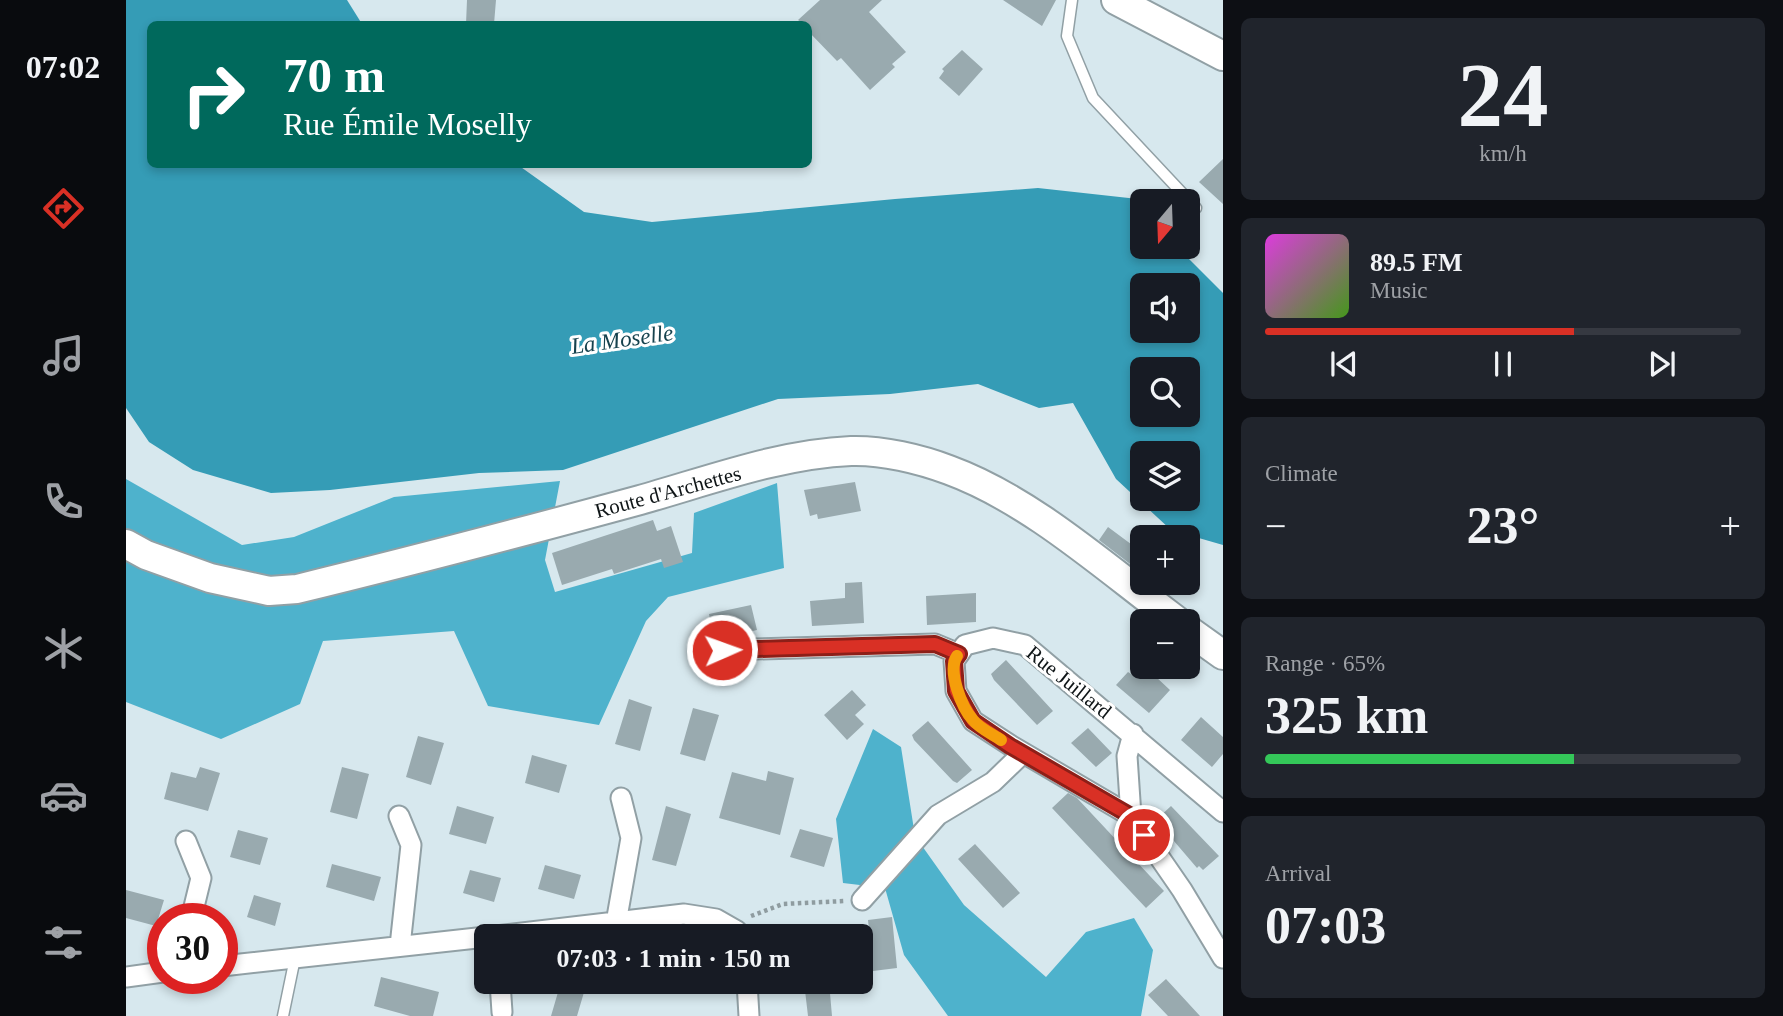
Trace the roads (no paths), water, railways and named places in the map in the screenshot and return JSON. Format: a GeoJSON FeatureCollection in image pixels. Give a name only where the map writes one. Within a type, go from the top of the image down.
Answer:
{"type":"FeatureCollection","features":[{"type":"Feature","properties":{"kind":"street"},"geometry":{"type":"LineString","coordinates":[[1116,0],[1223,56]]}},
{"type":"Feature","properties":{"kind":"street","name":"Route d'Archettes"},"geometry":{"type":"LineString","coordinates":[[126,544],[146,555],[210,578],[269,591],[297,589],[788,459],[852,451],[897,456],[948,469],[993,489],[1041,519],[1161,609]]}},
{"type":"Feature","properties":{"kind":"street","name":"Rue Juillard"},"geometry":{"type":"LineString","coordinates":[[959,654],[965,645],[993,638],[1025,645],[1223,813]]}},
{"type":"Feature","properties":{"kind":"street"},"geometry":{"type":"LineString","coordinates":[[1200,639],[1223,655]]}},
{"type":"Feature","properties":{"kind":"street"},"geometry":{"type":"LineString","coordinates":[[722,650],[935,644],[959,654],[954,661],[956,691],[973,721],[1131,816],[1182,890],[1223,958]]}},
{"type":"Feature","properties":{"kind":"street"},"geometry":{"type":"LineString","coordinates":[[1131,816],[1126,756],[1133,734]]}},
{"type":"Feature","properties":{"kind":"street"},"geometry":{"type":"LineString","coordinates":[[862,900],[938,816],[993,782],[1023,753]]}},
{"type":"Feature","properties":{"kind":"street"},"geometry":{"type":"LineString","coordinates":[[616,923],[631,838],[621,797]]}},
{"type":"Feature","properties":{"kind":"street"},"geometry":{"type":"LineString","coordinates":[[399,816],[411,845],[400,946]]}},
{"type":"Feature","properties":{"kind":"street"},"geometry":{"type":"LineString","coordinates":[[186,841],[201,878],[195,903]]}},
{"type":"Feature","properties":{"kind":"street"},"geometry":{"type":"LineString","coordinates":[[607,924],[684,914],[716,919],[724,924]]}},
{"type":"Feature","properties":{"kind":"street"},"geometry":{"type":"LineString","coordinates":[[238,963],[474,938]]}},
{"type":"Feature","properties":{"kind":"street"},"geometry":{"type":"LineString","coordinates":[[126,976],[147,974]]}},
{"type":"Feature","properties":{"kind":"street"},"geometry":{"type":"LineString","coordinates":[[501,994],[502,1012]]}},
{"type":"Feature","properties":{"kind":"street"},"geometry":{"type":"LineString","coordinates":[[748,994],[749,1016]]}},
{"type":"Feature","properties":{"kind":"lane"},"geometry":{"type":"LineString","coordinates":[[1072,0],[1067,36],[1093,98],[1178,189]]}},
{"type":"Feature","properties":{"kind":"lane"},"geometry":{"type":"LineString","coordinates":[[283,1016],[295,958]]}},
{"type":"Feature","properties":{"kind":"water","name":"La Moselle"},"geometry":{"type":"Polygon","coordinates":[[[126,0],[347,0],[360,21],[147,21],[147,168],[522,168],[584,212],[652,222],[1038,188],[1130,198],[1130,259],[1189,259],[1223,293],[1223,545],[1200,538],[1200,525],[1166,525],[1151,511],[1200,511],[1200,441],[1130,441],[1130,492],[1116,479],[1073,403],[1039,408],[978,384],[890,394],[778,399],[563,470],[479,473],[330,490],[271,493],[193,470],[149,442],[126,408],[126,0]]]}}]}
